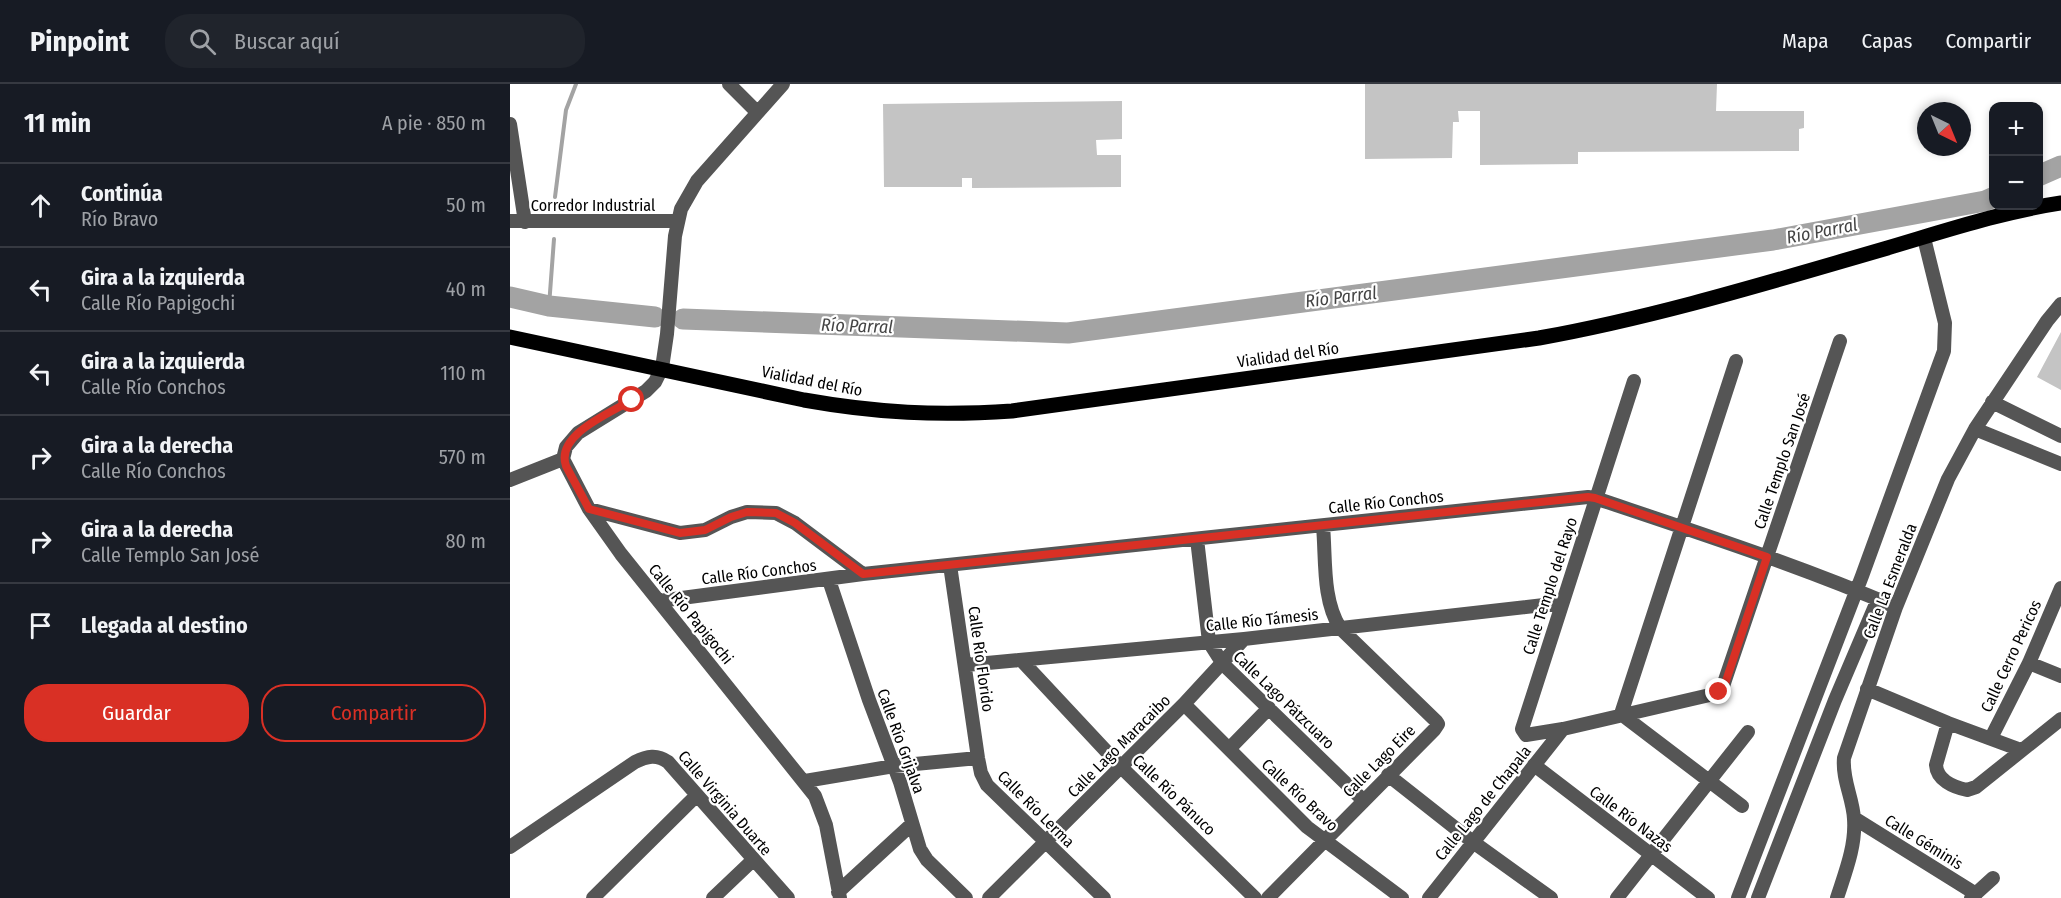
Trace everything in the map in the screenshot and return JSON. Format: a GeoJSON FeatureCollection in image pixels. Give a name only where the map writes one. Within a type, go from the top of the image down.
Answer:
{"type":"FeatureCollection","features":[{"type":"Feature","properties":{"kind":"main road","name":"Vialidad del Río"},"geometry":{"type":"LineString","coordinates":[[510,337],[848,408],[933,414],[1012,411],[1539,338],[1593,328],[1682,308],[1924,237],[2061,203]]}},
{"type":"Feature","properties":{"kind":"street"},"geometry":{"type":"LineString","coordinates":[[729,84],[757,112]]}},
{"type":"Feature","properties":{"kind":"street"},"geometry":{"type":"LineString","coordinates":[[510,480],[563,459],[566,447],[578,433],[646,391],[655,382],[662,368],[667,334],[677,221],[687,196],[783,84]]}},
{"type":"Feature","properties":{"kind":"street"},"geometry":{"type":"LineString","coordinates":[[510,124],[525,222]]}},
{"type":"Feature","properties":{"kind":"street","name":"Corredor Industrial"},"geometry":{"type":"LineString","coordinates":[[510,221],[677,221]]}},
{"type":"Feature","properties":{"kind":"street"},"geometry":{"type":"LineString","coordinates":[[1738,898],[1857,590],[1944,351],[1945,323],[1924,237]]}},
{"type":"Feature","properties":{"kind":"street","name":"Calle La Esmeralda"},"geometry":{"type":"LineString","coordinates":[[1837,898],[1851,854],[1854,818],[1843,770],[1844,758],[1896,606],[1948,479],[1975,429],[2047,321],[2061,304]]}},
{"type":"Feature","properties":{"kind":"street","name":"Calle Templo San José"},"geometry":{"type":"LineString","coordinates":[[1719,692],[1725,684],[1840,341]]}},
{"type":"Feature","properties":{"kind":"street"},"geometry":{"type":"LineString","coordinates":[[1736,361],[1621,714],[1742,806]]}},
{"type":"Feature","properties":{"kind":"street","name":"Calle Templo del Rayo"},"geometry":{"type":"LineString","coordinates":[[1523,733],[1522,729],[1561,603],[1634,381]]}},
{"type":"Feature","properties":{"kind":"street"},"geometry":{"type":"LineString","coordinates":[[1992,402],[2061,436]]}},
{"type":"Feature","properties":{"kind":"street"},"geometry":{"type":"LineString","coordinates":[[1975,429],[2061,464]]}},
{"type":"Feature","properties":{"kind":"street","name":"Calle Río Papigochi"},"geometry":{"type":"LineString","coordinates":[[563,459],[589,509],[621,554],[815,796],[822,812],[839,895]]}},
{"type":"Feature","properties":{"kind":"street","name":"Calle Río Conchos"},"geometry":{"type":"LineString","coordinates":[[659,602],[863,574],[1588,497],[1810,571],[1896,606]]}},
{"type":"Feature","properties":{"kind":"street","name":"Calle Río Conchos"},"geometry":{"type":"LineString","coordinates":[[589,509],[680,533],[705,530],[747,512],[776,513],[795,523],[863,574]]}},
{"type":"Feature","properties":{"kind":"street"},"geometry":{"type":"LineString","coordinates":[[1323,525],[1328,594],[1331,609],[1340,628]]}},
{"type":"Feature","properties":{"kind":"street","name":"Calle Lago Pátzcuaro"},"geometry":{"type":"LineString","coordinates":[[1197,539],[1209,642],[1223,664],[1364,800]]}},
{"type":"Feature","properties":{"kind":"street","name":"Calle Río Florido"},"geometry":{"type":"LineString","coordinates":[[950,565],[978,758]]}},
{"type":"Feature","properties":{"kind":"street","name":"Calle Río Grijalva"},"geometry":{"type":"LineString","coordinates":[[829,580],[869,700],[894,766],[920,849],[927,860],[966,898]]}},
{"type":"Feature","properties":{"kind":"street","name":"Calle Cerro Pericos"},"geometry":{"type":"LineString","coordinates":[[1991,738],[2029,663],[2061,588]]}},
{"type":"Feature","properties":{"kind":"street"},"geometry":{"type":"LineString","coordinates":[[1758,898],[1835,700],[1878,599]]}},
{"type":"Feature","properties":{"kind":"street","name":"Calle Río Támesis"},"geometry":{"type":"LineString","coordinates":[[966,665],[1244,639],[1561,603]]}},
{"type":"Feature","properties":{"kind":"street","name":"Calle Lago Eire"},"geometry":{"type":"LineString","coordinates":[[1268,898],[1434,730],[1437,724],[1340,628]]}},
{"type":"Feature","properties":{"kind":"street","name":"Calle Lago Maracaibo"},"geometry":{"type":"LineString","coordinates":[[989,898],[1184,704],[1244,639]]}},
{"type":"Feature","properties":{"kind":"street","name":"Calle Río Pánuco"},"geometry":{"type":"LineString","coordinates":[[1022,661],[1121,767],[1255,898]]}},
{"type":"Feature","properties":{"kind":"street"},"geometry":{"type":"LineString","coordinates":[[2029,663],[2061,676]]}},
{"type":"Feature","properties":{"kind":"street"},"geometry":{"type":"LineString","coordinates":[[1867,689],[2021,750]]}},
{"type":"Feature","properties":{"kind":"street","name":"Calle Lago de Chapala"},"geometry":{"type":"LineString","coordinates":[[1523,733],[1529,736],[1563,729],[1719,692]]}},
{"type":"Feature","properties":{"kind":"street","name":"Calle Río Bravo"},"geometry":{"type":"LineString","coordinates":[[1184,704],[1307,827],[1402,898]]}},
{"type":"Feature","properties":{"kind":"street"},"geometry":{"type":"LineString","coordinates":[[1229,749],[1269,708]]}},
{"type":"Feature","properties":{"kind":"street"},"geometry":{"type":"LineString","coordinates":[[1948,723],[1936,771],[1942,779],[1967,790],[1976,787],[2061,719]]}},
{"type":"Feature","properties":{"kind":"street","name":"Calle Lago de Chapala"},"geometry":{"type":"LineString","coordinates":[[1429,898],[1563,729]]}},
{"type":"Feature","properties":{"kind":"street"},"geometry":{"type":"LineString","coordinates":[[1617,898],[1748,732]]}},
{"type":"Feature","properties":{"kind":"street","name":"Calle Virginia Duarte"},"geometry":{"type":"LineString","coordinates":[[515,844],[635,762],[650,756],[657,756],[668,762],[788,898]]}},
{"type":"Feature","properties":{"kind":"street"},"geometry":{"type":"LineString","coordinates":[[805,782],[894,766],[978,758]]}},
{"type":"Feature","properties":{"kind":"street","name":"Calle Río Lerma"},"geometry":{"type":"LineString","coordinates":[[978,758],[987,786],[1104,898]]}},
{"type":"Feature","properties":{"kind":"street","name":"Calle Río Nazas"},"geometry":{"type":"LineString","coordinates":[[1534,765],[1708,898]]}},
{"type":"Feature","properties":{"kind":"street"},"geometry":{"type":"LineString","coordinates":[[1388,775],[1473,842],[1551,898]]}},
{"type":"Feature","properties":{"kind":"street"},"geometry":{"type":"LineString","coordinates":[[593,898],[697,795]]}},
{"type":"Feature","properties":{"kind":"street","name":"Calle Géminis"},"geometry":{"type":"LineString","coordinates":[[1854,818],[1973,896]]}},
{"type":"Feature","properties":{"kind":"street"},"geometry":{"type":"LineString","coordinates":[[839,895],[912,824]]}},
{"type":"Feature","properties":{"kind":"street"},"geometry":{"type":"LineString","coordinates":[[510,860],[515,844]]}},
{"type":"Feature","properties":{"kind":"street"},"geometry":{"type":"LineString","coordinates":[[713,898],[753,860]]}},
{"type":"Feature","properties":{"kind":"street"},"geometry":{"type":"LineString","coordinates":[[1973,896],[1993,878]]}},
{"type":"Feature","properties":{"kind":"building"},"geometry":{"type":"Polygon","coordinates":[[[1365,84],[1717,84],[1716,111],[1804,111],[1804,128],[1799,129],[1799,151],[1578,152],[1578,164],[1480,165],[1480,111],[1458,111],[1459,122],[1453,122],[1452,158],[1365,159],[1365,84]]]}},
{"type":"Feature","properties":{"kind":"building"},"geometry":{"type":"Polygon","coordinates":[[[1122,101],[1122,139],[1096,140],[1097,155],[1121,155],[1121,187],[972,188],[972,178],[962,178],[962,187],[884,187],[883,104],[1122,101]]]}},
{"type":"Feature","properties":{"kind":"building"},"geometry":{"type":"Polygon","coordinates":[[[2061,332],[2061,390],[2037,377],[2061,332]]]}},
{"type":"Feature","properties":{"kind":"waterway"},"geometry":{"type":"LineString","coordinates":[[555,197],[566,110],[576,84]]}},
{"type":"Feature","properties":{"kind":"waterway","name":"Río Parral"},"geometry":{"type":"LineString","coordinates":[[2043,174],[2061,166]]}},
{"type":"Feature","properties":{"kind":"waterway","name":"Río Parral"},"geometry":{"type":"LineString","coordinates":[[683,319],[1068,333],[1773,240],[1989,199]]}},
{"type":"Feature","properties":{"kind":"waterway"},"geometry":{"type":"LineString","coordinates":[[549,306],[554,239]]}},
{"type":"Feature","properties":{"kind":"waterway","name":"Río Parral"},"geometry":{"type":"LineString","coordinates":[[510,297],[549,306],[655,317]]}},
{"type":"Feature","properties":{"kind":"route"},"geometry":{"type":"LineString","coordinates":[[632,400],[585,428],[571,439],[566,447],[563,459],[589,509],[680,533],[705,530],[747,512],[776,513],[795,523],[863,574],[1595,498],[1767,557],[1725,684],[1719,692]]}}]}
